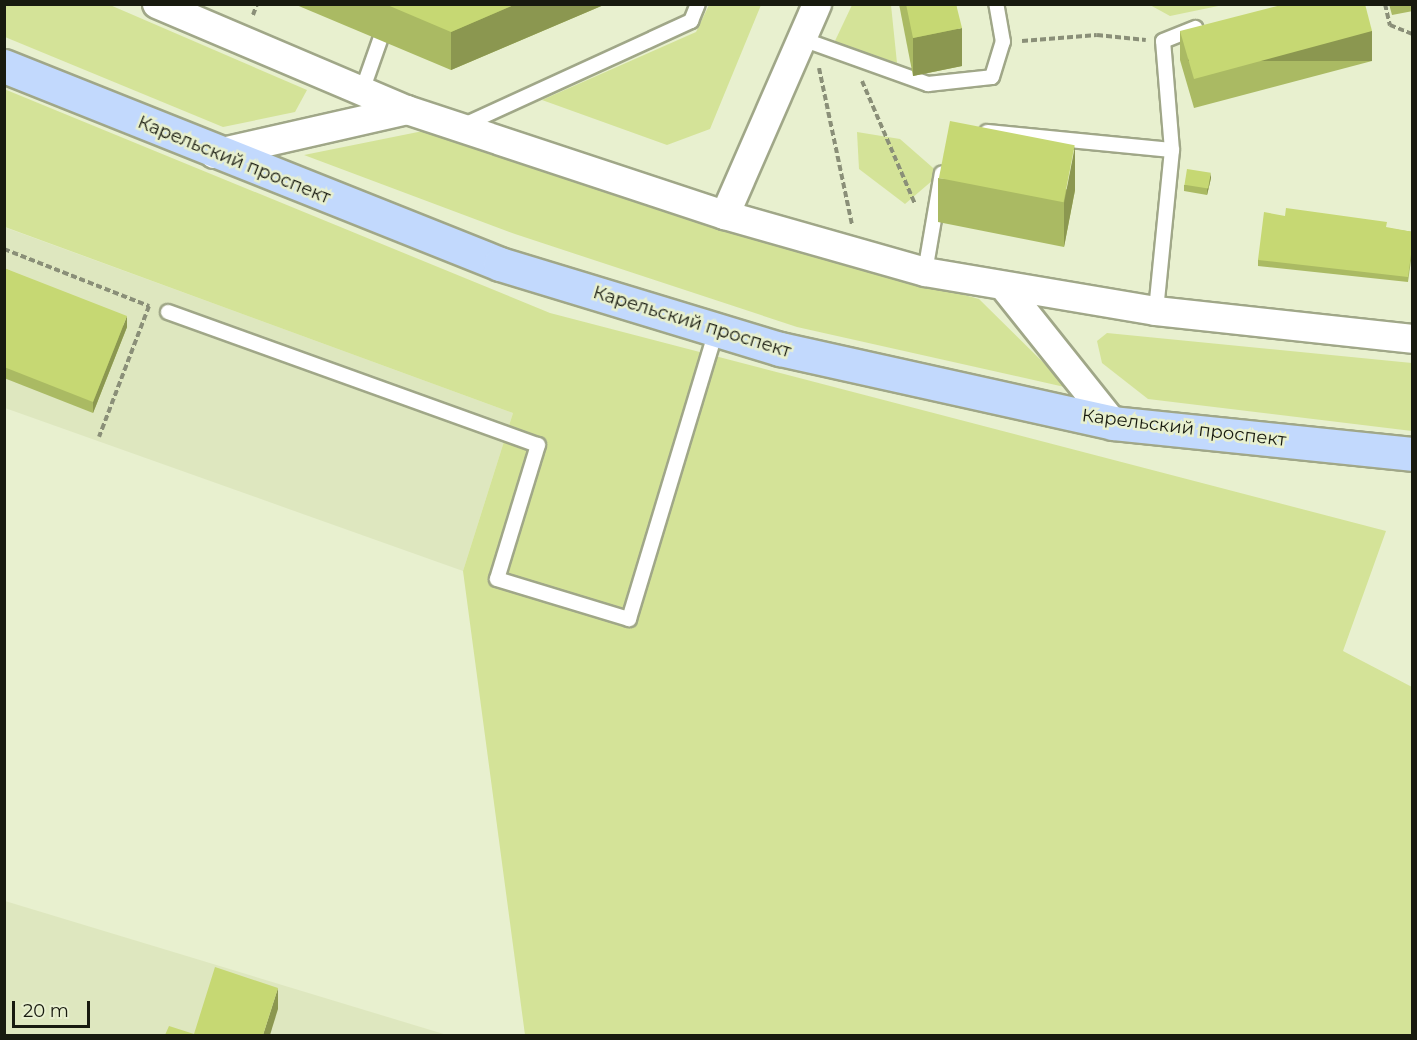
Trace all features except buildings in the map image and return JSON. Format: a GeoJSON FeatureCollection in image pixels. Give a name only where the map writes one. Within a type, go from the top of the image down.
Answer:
{"type":"FeatureCollection","features":[{"type":"Feature","properties":{"kind":"main road","name":"Карельский проспект"},"geometry":{"type":"LineString","coordinates":[[4,66],[214,154],[500,264],[780,349],[1113,423],[1413,454]]}},
{"type":"Feature","properties":{"kind":"street"},"geometry":{"type":"LineString","coordinates":[[157,4],[407,110],[465,125],[725,215],[925,272],[1006,289],[1156,311],[1413,339]]}},
{"type":"Feature","properties":{"kind":"street"},"geometry":{"type":"LineString","coordinates":[[725,215],[808,41],[817,4]]}},
{"type":"Feature","properties":{"kind":"street"},"geometry":{"type":"LineString","coordinates":[[214,154],[407,110]]}},
{"type":"Feature","properties":{"kind":"street"},"geometry":{"type":"LineString","coordinates":[[1006,289],[1113,423]]}},
{"type":"Feature","properties":{"kind":"lane"},"geometry":{"type":"LineString","coordinates":[[465,125],[691,21],[698,4]]}},
{"type":"Feature","properties":{"kind":"lane"},"geometry":{"type":"LineString","coordinates":[[808,41],[928,84],[992,77],[1003,42],[996,4]]}},
{"type":"Feature","properties":{"kind":"lane"},"geometry":{"type":"LineString","coordinates":[[1156,311],[1172,150],[1163,41],[1212,24]]}},
{"type":"Feature","properties":{"kind":"lane"},"geometry":{"type":"LineString","coordinates":[[362,91],[380,40]]}},
{"type":"Feature","properties":{"kind":"lane"},"geometry":{"type":"LineString","coordinates":[[975,134],[993,130],[1172,150]]}},
{"type":"Feature","properties":{"kind":"lane"},"geometry":{"type":"LineString","coordinates":[[925,272],[929,236],[945,153]]}},
{"type":"Feature","properties":{"kind":"lane"},"geometry":{"type":"LineString","coordinates":[[168,312],[538,445],[497,579],[629,619],[716,330]]}},
{"type":"Feature","properties":{"kind":"path"},"geometry":{"type":"LineString","coordinates":[[1385,4],[1390,25],[1413,34]]}},
{"type":"Feature","properties":{"kind":"path"},"geometry":{"type":"LineString","coordinates":[[1003,42],[1097,35],[1163,41]]}},
{"type":"Feature","properties":{"kind":"path"},"geometry":{"type":"LineString","coordinates":[[808,41],[856,252]]}},
{"type":"Feature","properties":{"kind":"path"},"geometry":{"type":"LineString","coordinates":[[852,58],[929,236]]}},
{"type":"Feature","properties":{"kind":"path"},"geometry":{"type":"LineString","coordinates":[[4,249],[149,306],[99,437]]}},
{"type":"Feature","properties":{"kind":"shaded area"},"geometry":{"type":"Polygon","coordinates":[[[4,227],[513,413],[463,571],[5,408],[4,227]]]}},
{"type":"Feature","properties":{"kind":"shaded area"},"geometry":{"type":"Polygon","coordinates":[[[5,901],[447,1035],[5,1035],[5,901]]]}},
{"type":"Feature","properties":{"kind":"green space"},"geometry":{"type":"Polygon","coordinates":[[[1150,4],[1223,5],[1170,16],[1150,4]]]}},
{"type":"Feature","properties":{"kind":"green space"},"geometry":{"type":"Polygon","coordinates":[[[4,5],[110,5],[307,90],[295,112],[223,127],[5,37],[4,5]]]}},
{"type":"Feature","properties":{"kind":"green space"},"geometry":{"type":"Polygon","coordinates":[[[709,5],[761,5],[710,129],[667,145],[542,100],[696,32],[709,5]]]}},
{"type":"Feature","properties":{"kind":"green space"},"geometry":{"type":"Polygon","coordinates":[[[852,5],[891,5],[897,63],[834,43],[852,5]]]}},
{"type":"Feature","properties":{"kind":"green space"},"geometry":{"type":"Polygon","coordinates":[[[4,89],[550,313],[1386,531],[1343,651],[1412,687],[1412,1035],[525,1035],[463,571],[513,413],[5,227],[4,89]]]}},
{"type":"Feature","properties":{"kind":"green space"},"geometry":{"type":"Polygon","coordinates":[[[423,131],[734,232],[979,299],[1069,388],[797,327],[515,234],[304,155],[423,131]]]}},
{"type":"Feature","properties":{"kind":"green space"},"geometry":{"type":"Polygon","coordinates":[[[857,132],[900,139],[940,174],[905,204],[859,169],[857,132]]]}},
{"type":"Feature","properties":{"kind":"green space"},"geometry":{"type":"Polygon","coordinates":[[[1107,333],[1412,363],[1412,431],[1148,399],[1102,363],[1097,341],[1107,333]]]}}]}
